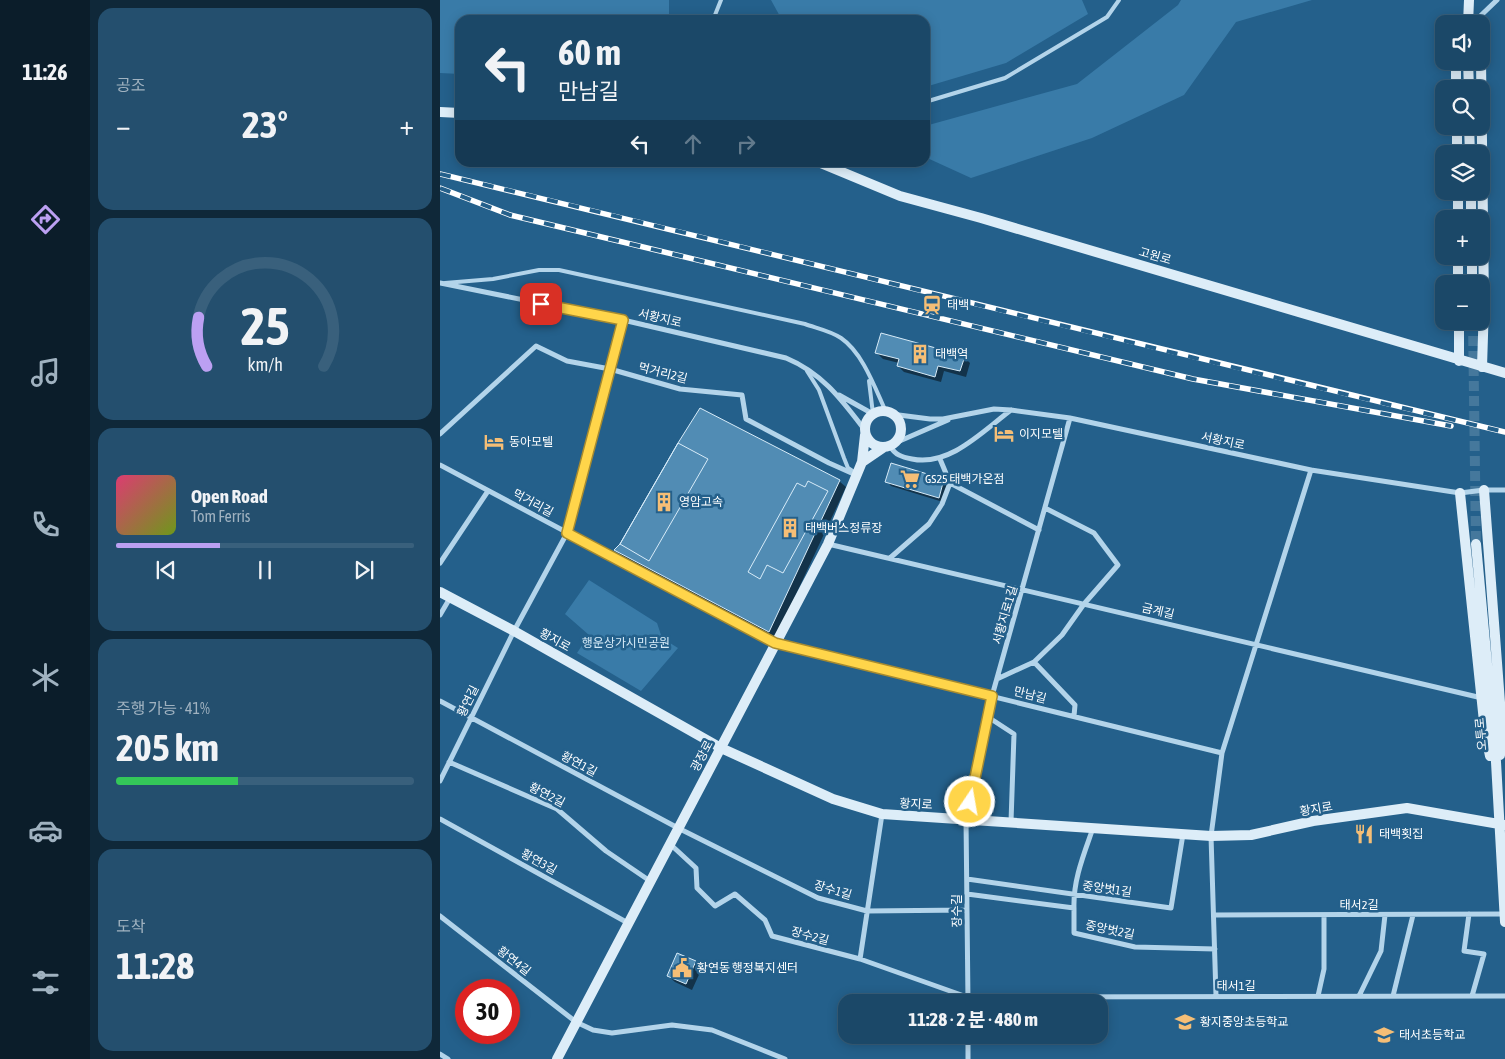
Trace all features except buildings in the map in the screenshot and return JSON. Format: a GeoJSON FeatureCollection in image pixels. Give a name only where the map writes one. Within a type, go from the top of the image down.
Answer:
{"type":"FeatureCollection","features":[{"type":"Feature","properties":{"kind":"street"},"geometry":{"type":"LineString","coordinates":[[1468,0],[1468,15]]}},
{"type":"Feature","properties":{"kind":"street"},"geometry":{"type":"LineString","coordinates":[[1481,15],[1497,0]]}},
{"type":"Feature","properties":{"kind":"street"},"geometry":{"type":"LineString","coordinates":[[1481,70],[1484,368]]}},
{"type":"Feature","properties":{"kind":"street"},"geometry":{"type":"LineString","coordinates":[[440,112],[455,113]]}},
{"type":"Feature","properties":{"kind":"street","name":"고원로"},"geometry":{"type":"LineString","coordinates":[[830,167],[900,196],[981,218],[1505,373]]}},
{"type":"Feature","properties":{"kind":"street","name":"서황지로"},"geometry":{"type":"LineString","coordinates":[[440,283],[623,320],[786,358],[802,365],[819,377],[834,392]]}},
{"type":"Feature","properties":{"kind":"street","name":"황연길"},"geometry":{"type":"LineString","coordinates":[[440,781],[514,631],[567,533],[623,320]]}},
{"type":"Feature","properties":{"kind":"street"},"geometry":{"type":"LineString","coordinates":[[1459,330],[1459,360]]}},
{"type":"Feature","properties":{"kind":"street","name":"먹거리2길"},"geometry":{"type":"LineString","coordinates":[[440,434],[536,346],[567,361],[610,369],[680,389],[742,395],[746,419],[829,463],[857,475]]}},
{"type":"Feature","properties":{"kind":"street"},"geometry":{"type":"LineString","coordinates":[[834,392],[873,414],[888,413],[930,419],[958,416]]}},
{"type":"Feature","properties":{"kind":"street"},"geometry":{"type":"LineString","coordinates":[[834,392],[873,445],[889,445],[900,433],[896,418],[888,413]]}},
{"type":"Feature","properties":{"kind":"street","name":"서황지로"},"geometry":{"type":"LineString","coordinates":[[958,416],[994,409],[1011,410],[1070,418],[1311,470],[1460,493],[1505,490]]}},
{"type":"Feature","properties":{"kind":"street"},"geometry":{"type":"LineString","coordinates":[[889,445],[892,451],[901,457],[922,461],[940,458],[956,451],[1011,410]]}},
{"type":"Feature","properties":{"kind":"street"},"geometry":{"type":"LineString","coordinates":[[865,432],[865,423],[873,414]]}},
{"type":"Feature","properties":{"kind":"street"},"geometry":{"type":"LineString","coordinates":[[862,462],[889,445],[958,416]]}},
{"type":"Feature","properties":{"kind":"street","name":"서황지로1길"},"geometry":{"type":"LineString","coordinates":[[966,819],[992,696],[1070,418]]}},
{"type":"Feature","properties":{"kind":"street","name":"광장로"},"geometry":{"type":"LineString","coordinates":[[556,1059],[828,544],[862,462],[865,432]]}},
{"type":"Feature","properties":{"kind":"street"},"geometry":{"type":"LineString","coordinates":[[940,458],[950,483],[1039,530]]}},
{"type":"Feature","properties":{"kind":"street","name":"먹거리길"},"geometry":{"type":"LineString","coordinates":[[440,465],[775,643]]}},
{"type":"Feature","properties":{"kind":"street"},"geometry":{"type":"LineString","coordinates":[[1216,996],[1211,836],[1222,752],[1311,470]]}},
{"type":"Feature","properties":{"kind":"street"},"geometry":{"type":"LineString","coordinates":[[890,558],[929,524],[942,504],[950,483]]}},
{"type":"Feature","properties":{"kind":"street"},"geometry":{"type":"LineString","coordinates":[[1484,490],[1502,729],[1497,789]]}},
{"type":"Feature","properties":{"kind":"street"},"geometry":{"type":"LineString","coordinates":[[440,563],[488,491]]}},
{"type":"Feature","properties":{"kind":"street"},"geometry":{"type":"LineString","coordinates":[[1460,493],[1484,731],[1497,789]]}},
{"type":"Feature","properties":{"kind":"street"},"geometry":{"type":"LineString","coordinates":[[997,679],[1034,662],[1062,634],[1084,604],[1118,565],[1094,534],[1045,508]]}},
{"type":"Feature","properties":{"kind":"street","name":"금계길"},"geometry":{"type":"LineString","coordinates":[[828,544],[1482,698]]}},
{"type":"Feature","properties":{"kind":"street","name":"오투로"},"geometry":{"type":"LineString","coordinates":[[1476,544],[1497,789],[1502,825],[1505,922]]}},
{"type":"Feature","properties":{"kind":"street","name":"황지로"},"geometry":{"type":"LineString","coordinates":[[440,592],[514,631],[721,748],[833,799],[882,814],[1211,836],[1251,835],[1313,821],[1407,808],[1502,825]]}},
{"type":"Feature","properties":{"kind":"street"},"geometry":{"type":"LineString","coordinates":[[440,615],[450,597]]}},
{"type":"Feature","properties":{"kind":"street","name":"만남길"},"geometry":{"type":"LineString","coordinates":[[775,643],[1222,752]]}},
{"type":"Feature","properties":{"kind":"street"},"geometry":{"type":"LineString","coordinates":[[1034,662],[1074,705],[1074,716]]}},
{"type":"Feature","properties":{"kind":"street","name":"황연1길"},"geometry":{"type":"LineString","coordinates":[[440,701],[678,828]]}},
{"type":"Feature","properties":{"kind":"street"},"geometry":{"type":"LineString","coordinates":[[988,717],[1014,734],[1011,822]]}},
{"type":"Feature","properties":{"kind":"street","name":"황연2길"},"geometry":{"type":"LineString","coordinates":[[449,762],[557,809],[606,851],[650,881]]}},
{"type":"Feature","properties":{"kind":"street"},"geometry":{"type":"LineString","coordinates":[[860,959],[882,814]]}},
{"type":"Feature","properties":{"kind":"street","name":"황연3길"},"geometry":{"type":"LineString","coordinates":[[440,818],[628,923]]}},
{"type":"Feature","properties":{"kind":"street","name":"장수길"},"geometry":{"type":"LineString","coordinates":[[966,819],[968,994]]}},
{"type":"Feature","properties":{"kind":"street","name":"장수1길"},"geometry":{"type":"LineString","coordinates":[[678,828],[818,898],[867,911],[967,910]]}},
{"type":"Feature","properties":{"kind":"street"},"geometry":{"type":"LineString","coordinates":[[1074,908],[1074,895],[1079,869],[1093,828]]}},
{"type":"Feature","properties":{"kind":"street","name":"중앙벗1길"},"geometry":{"type":"LineString","coordinates":[[967,879],[1171,908],[1183,834]]}},
{"type":"Feature","properties":{"kind":"street","name":"장수2길"},"geometry":{"type":"LineString","coordinates":[[670,844],[696,868],[697,888],[715,906],[735,894],[765,920],[772,936],[860,959],[952,994]]}},
{"type":"Feature","properties":{"kind":"street","name":"중앙벗2길"},"geometry":{"type":"LineString","coordinates":[[967,894],[1074,908],[1074,933],[1135,947],[1215,949]]}},
{"type":"Feature","properties":{"kind":"street"},"geometry":{"type":"LineString","coordinates":[[1393,996],[1413,914]]}},
{"type":"Feature","properties":{"kind":"street"},"geometry":{"type":"LineString","coordinates":[[1469,914],[1464,951],[1484,954],[1472,996]]}},
{"type":"Feature","properties":{"kind":"street","name":"태서2길"},"geometry":{"type":"LineString","coordinates":[[1214,915],[1504,914]]}},
{"type":"Feature","properties":{"kind":"street"},"geometry":{"type":"LineString","coordinates":[[1318,996],[1324,969],[1324,915]]}},
{"type":"Feature","properties":{"kind":"street"},"geometry":{"type":"LineString","coordinates":[[1359,996],[1380,950],[1385,915]]}},
{"type":"Feature","properties":{"kind":"street","name":"황연4길"},"geometry":{"type":"LineString","coordinates":[[440,916],[576,1022],[593,1030],[612,1033],[672,1025],[712,1030],[785,1059]]}},
{"type":"Feature","properties":{"kind":"street","name":"태서1길"},"geometry":{"type":"LineString","coordinates":[[1108,998],[1505,996]]}},
{"type":"Feature","properties":{"kind":"street"},"geometry":{"type":"LineString","coordinates":[[968,1044],[968,1059]]}},
{"type":"Feature","properties":{"kind":"street"},"geometry":{"type":"LineString","coordinates":[[440,1054],[448,1059]]}},
{"type":"Feature","properties":{"kind":"lane"},"geometry":{"type":"LineString","coordinates":[[715,15],[721,0]]}},
{"type":"Feature","properties":{"kind":"lane"},"geometry":{"type":"LineString","coordinates":[[930,100],[1005,78],[1107,17],[1120,0]]}},
{"type":"Feature","properties":{"kind":"lane"},"geometry":{"type":"LineString","coordinates":[[440,283],[493,279],[540,270],[559,270],[805,324],[840,337],[850,345],[860,357],[888,413]]}},
{"type":"Feature","properties":{"kind":"lane"},"geometry":{"type":"LineString","coordinates":[[802,365],[813,378],[819,390],[848,468],[857,475]]}},
{"type":"Feature","properties":{"kind":"lane"},"geometry":{"type":"LineString","coordinates":[[868,374],[873,414]]}},
{"type":"Feature","properties":{"kind":"green space"},"geometry":{"type":"Polygon","coordinates":[[[440,0],[669,0],[669,15],[455,15],[455,74],[440,73],[440,0]]]}},
{"type":"Feature","properties":{"kind":"green space"},"geometry":{"type":"Polygon","coordinates":[[[771,0],[1082,0],[1088,14],[1006,63],[930,86],[930,15],[779,15],[771,0]]]}},
{"type":"Feature","properties":{"kind":"green space"},"geometry":{"type":"Polygon","coordinates":[[[1181,0],[1312,0],[1236,22],[1184,95],[1092,138],[971,178],[930,159],[930,125],[1077,84],[1178,5],[1181,0]]]}},
{"type":"Feature","properties":{"kind":"green space","name":"행운상가시민공원"},"geometry":{"type":"Polygon","coordinates":[[[589,580],[657,623],[662,638],[678,648],[641,691],[577,653],[589,635],[565,614],[589,580]]]}},
{"type":"Feature","properties":{"kind":"tunnel"},"geometry":{"type":"LineString","coordinates":[[1473,330],[1476,544]]}},
{"type":"Feature","properties":{"kind":"railway"},"geometry":{"type":"LineString","coordinates":[[440,174],[1505,432]]}},
{"type":"Feature","properties":{"kind":"railway"},"geometry":{"type":"LineString","coordinates":[[440,188],[510,215],[1193,379],[1451,426]]}},
{"type":"Feature","properties":{"kind":"place","name":"태백"},"geometry":{"type":"Point","coordinates":[932,305]}},
{"type":"Feature","properties":{"kind":"place","name":"태백역"},"geometry":{"type":"Point","coordinates":[920,354]}},
{"type":"Feature","properties":{"kind":"place","name":"이지모텔"},"geometry":{"type":"Point","coordinates":[1004,434]}},
{"type":"Feature","properties":{"kind":"place","name":"동아모텔"},"geometry":{"type":"Point","coordinates":[494,442]}},
{"type":"Feature","properties":{"kind":"place","name":"GS25 태백가온점"},"geometry":{"type":"Point","coordinates":[910,479]}},
{"type":"Feature","properties":{"kind":"place","name":"영암고속"},"geometry":{"type":"Point","coordinates":[664,502]}},
{"type":"Feature","properties":{"kind":"place","name":"태백버스정류장"},"geometry":{"type":"Point","coordinates":[790,528]}},
{"type":"Feature","properties":{"kind":"place","name":"태백횟집"},"geometry":{"type":"Point","coordinates":[1364,834]}},
{"type":"Feature","properties":{"kind":"place","name":"황연동 행정복지센터"},"geometry":{"type":"Point","coordinates":[682,968]}},
{"type":"Feature","properties":{"kind":"place","name":"황지중앙초등학교"},"geometry":{"type":"Point","coordinates":[1185,1022]}},
{"type":"Feature","properties":{"kind":"place","name":"태서초등학교"},"geometry":{"type":"Point","coordinates":[1384,1035]}},
{"type":"Feature","properties":{"kind":"route"},"geometry":{"type":"LineString","coordinates":[[541,304],[623,320],[567,533],[775,643],[992,696],[970,802]]}}]}
